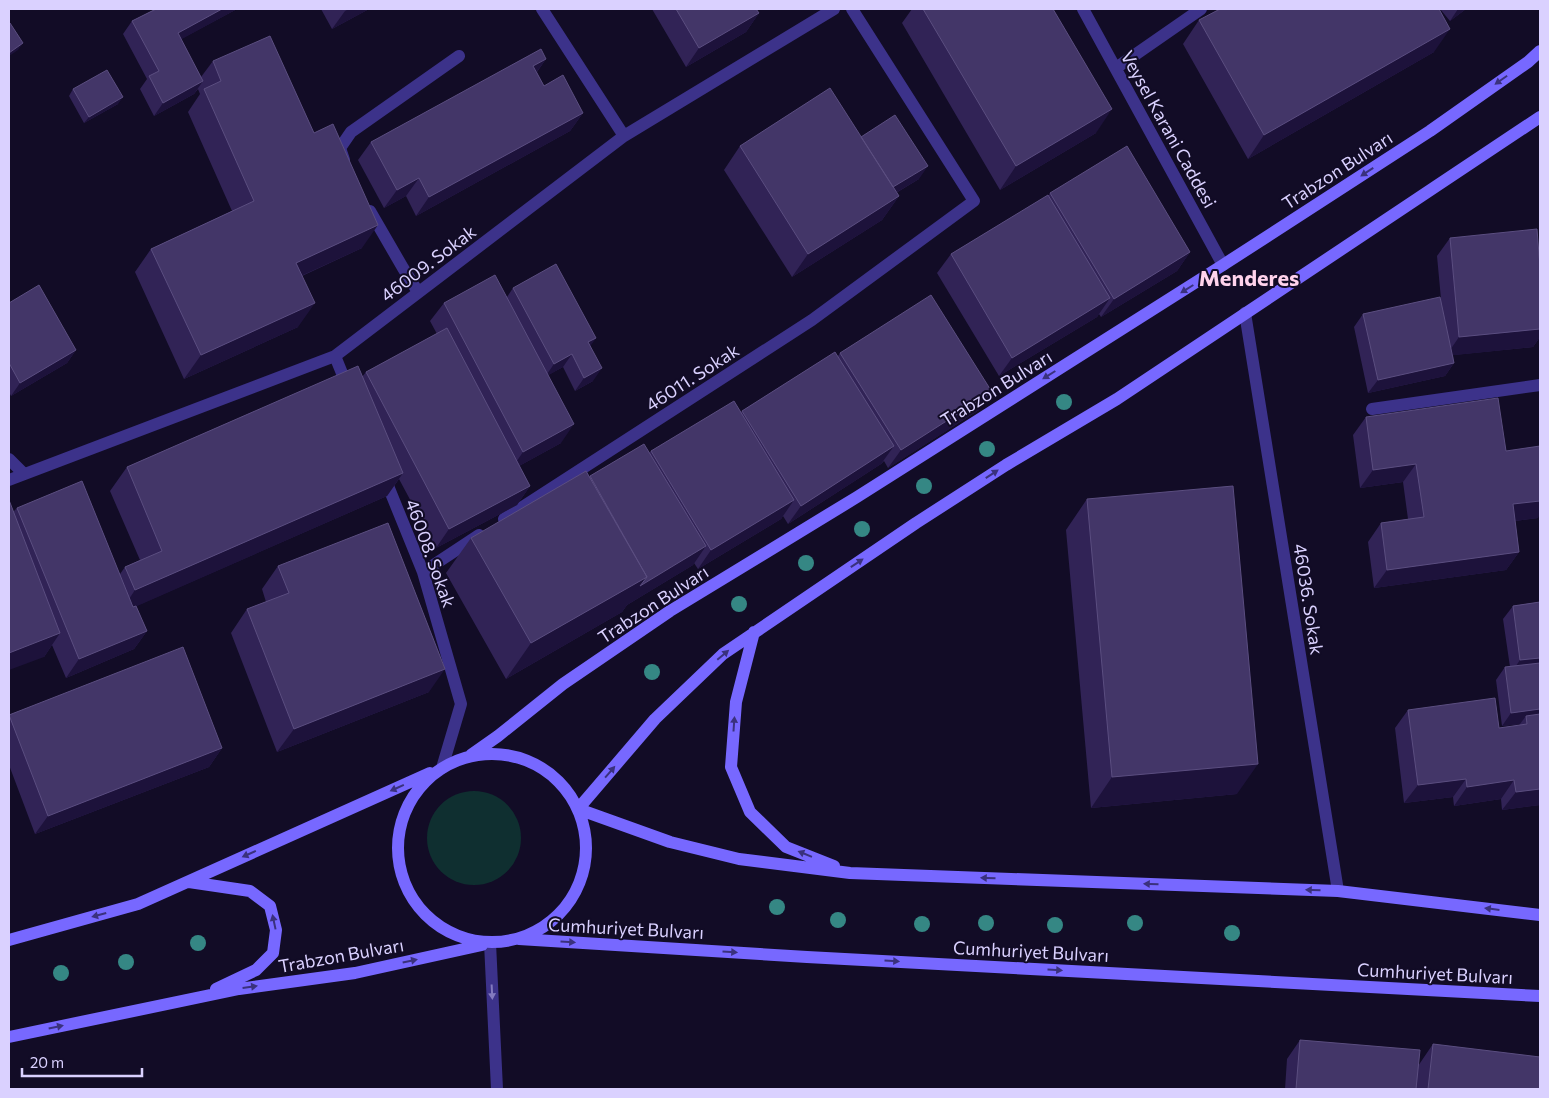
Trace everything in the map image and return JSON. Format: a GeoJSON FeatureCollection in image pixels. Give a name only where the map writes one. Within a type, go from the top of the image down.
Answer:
{"type":"FeatureCollection","features":[{"type":"Feature","properties":{"kind":"main road","name":"Trabzon Bulvarı"},"geometry":{"type":"LineString","coordinates":[[471,755],[563,684],[670,611],[857,497],[1224,265],[1430,131],[1528,62],[1540,51]]}},
{"type":"Feature","properties":{"kind":"main road"},"geometry":{"type":"LineString","coordinates":[[578,809],[655,719],[723,654],[924,518],[1006,465],[1117,399],[1540,117]]}},
{"type":"Feature","properties":{"kind":"main road"},"geometry":{"type":"LineString","coordinates":[[754,632],[736,702],[731,767],[750,812],[786,847],[850,872]]}},
{"type":"Feature","properties":{"kind":"main road"},"geometry":{"type":"LineString","coordinates":[[9,940],[138,904],[471,755],[503,754],[534,763],[560,782],[578,809],[586,840],[583,872],[571,901],[548,924],[519,939],[490,943],[460,938],[433,923],[413,901],[400,873],[397,844],[403,814],[419,788],[442,768]]}},
{"type":"Feature","properties":{"kind":"main road"},"geometry":{"type":"LineString","coordinates":[[578,809],[670,842],[730,857],[850,872],[1338,891],[1540,915]]}},
{"type":"Feature","properties":{"kind":"main road","name":"Trabzon Bulvarı"},"geometry":{"type":"LineString","coordinates":[[187,882],[250,891],[270,906],[276,930],[273,953],[256,970],[198,997]]}},
{"type":"Feature","properties":{"kind":"main road","name":"Cumhuriyet Bulvarı"},"geometry":{"type":"LineString","coordinates":[[519,939],[807,957],[1540,996]]}},
{"type":"Feature","properties":{"kind":"main road","name":"Trabzon Bulvarı"},"geometry":{"type":"LineString","coordinates":[[9,1037],[239,989],[355,973],[490,943]]}},
{"type":"Feature","properties":{"kind":"street"},"geometry":{"type":"LineString","coordinates":[[542,9],[624,136]]}},
{"type":"Feature","properties":{"kind":"street","name":"46009. Sokak"},"geometry":{"type":"LineString","coordinates":[[9,480],[335,356],[624,136],[834,9]]}},
{"type":"Feature","properties":{"kind":"street","name":"46011. Sokak"},"geometry":{"type":"LineString","coordinates":[[422,572],[812,320],[974,201],[852,9]]}},
{"type":"Feature","properties":{"kind":"street","name":"Veysel Karani Caddesi"},"geometry":{"type":"LineString","coordinates":[[1083,9],[1224,265]]}},
{"type":"Feature","properties":{"kind":"street"},"geometry":{"type":"LineString","coordinates":[[1116,68],[1201,9]]}},
{"type":"Feature","properties":{"kind":"street"},"geometry":{"type":"LineString","coordinates":[[350,176],[340,148],[351,132],[459,56]]}},
{"type":"Feature","properties":{"kind":"street"},"geometry":{"type":"LineString","coordinates":[[365,201],[418,292]]}},
{"type":"Feature","properties":{"kind":"street","name":"46036. Sokak"},"geometry":{"type":"LineString","coordinates":[[1245,313],[1338,891]]}},
{"type":"Feature","properties":{"kind":"street"},"geometry":{"type":"LineString","coordinates":[[335,356],[353,401]]}},
{"type":"Feature","properties":{"kind":"street"},"geometry":{"type":"LineString","coordinates":[[1372,409],[1540,385]]}},
{"type":"Feature","properties":{"kind":"street"},"geometry":{"type":"LineString","coordinates":[[9,460],[24,474]]}},
{"type":"Feature","properties":{"kind":"street","name":"46008. Sokak"},"geometry":{"type":"LineString","coordinates":[[379,464],[422,572],[461,704],[442,768]]}},
{"type":"Feature","properties":{"kind":"street"},"geometry":{"type":"LineString","coordinates":[[490,943],[497,1089]]}},
{"type":"Feature","properties":{"kind":"green space"},"geometry":{"type":"Polygon","coordinates":[[[474,791],[492,794],[507,805],[518,820],[521,838],[518,856],[507,871],[492,882],[474,885],[456,882],[441,871],[430,856],[427,838],[430,820],[441,805],[456,794],[474,791]]]}},
{"type":"Feature","properties":{"kind":"building"},"geometry":{"type":"Polygon","coordinates":[[[156,9],[222,9],[178,33],[203,81],[163,103],[149,76],[159,71],[132,21],[156,9]]]}},
{"type":"Feature","properties":{"kind":"building"},"geometry":{"type":"Polygon","coordinates":[[[676,9],[756,9],[759,13],[699,48],[676,9]]]}},
{"type":"Feature","properties":{"kind":"building"},"geometry":{"type":"Polygon","coordinates":[[[923,9],[1053,9],[1112,109],[1016,166],[923,9]]]}},
{"type":"Feature","properties":{"kind":"building"},"geometry":{"type":"Polygon","coordinates":[[[1220,9],[1439,9],[1450,29],[1264,135],[1199,20],[1220,9]]]}},
{"type":"Feature","properties":{"kind":"building"},"geometry":{"type":"Polygon","coordinates":[[[9,24],[23,43],[9,53],[9,24]]]}},
{"type":"Feature","properties":{"kind":"building"},"geometry":{"type":"Polygon","coordinates":[[[270,36],[314,133],[333,124],[378,225],[296,263],[315,303],[201,355],[151,249],[254,201],[204,89],[221,81],[213,61],[270,36]]]}},
{"type":"Feature","properties":{"kind":"building"},"geometry":{"type":"Polygon","coordinates":[[[541,49],[546,59],[533,66],[544,86],[563,75],[583,113],[429,197],[419,178],[397,190],[371,142],[541,49]]]}},
{"type":"Feature","properties":{"kind":"building"},"geometry":{"type":"Polygon","coordinates":[[[107,70],[123,97],[89,117],[73,89],[107,70]]]}},
{"type":"Feature","properties":{"kind":"building"},"geometry":{"type":"Polygon","coordinates":[[[830,88],[899,196],[808,254],[740,146],[830,88]]]}},
{"type":"Feature","properties":{"kind":"building"},"geometry":{"type":"Polygon","coordinates":[[[895,115],[928,166],[893,187],[861,137],[895,115]]]}},
{"type":"Feature","properties":{"kind":"building"},"geometry":{"type":"Polygon","coordinates":[[[1127,146],[1190,252],[1114,299],[1050,193],[1127,146]]]}},
{"type":"Feature","properties":{"kind":"building"},"geometry":{"type":"Polygon","coordinates":[[[1048,195],[1110,298],[1012,358],[951,254],[1048,195]]]}},
{"type":"Feature","properties":{"kind":"building"},"geometry":{"type":"Polygon","coordinates":[[[1537,229],[1540,267],[1540,329],[1459,337],[1450,238],[1537,229]]]}},
{"type":"Feature","properties":{"kind":"building"},"geometry":{"type":"Polygon","coordinates":[[[556,264],[596,338],[588,342],[602,368],[584,378],[572,354],[554,364],[513,288],[556,264]]]}},
{"type":"Feature","properties":{"kind":"building"},"geometry":{"type":"Polygon","coordinates":[[[495,275],[574,424],[523,452],[444,303],[495,275]]]}},
{"type":"Feature","properties":{"kind":"building"},"geometry":{"type":"Polygon","coordinates":[[[39,285],[76,350],[20,383],[9,363],[9,303],[39,285]]]}},
{"type":"Feature","properties":{"kind":"building"},"geometry":{"type":"Polygon","coordinates":[[[931,295],[992,392],[901,450],[840,353],[931,295]]]}},
{"type":"Feature","properties":{"kind":"building"},"geometry":{"type":"Polygon","coordinates":[[[1440,297],[1454,363],[1378,380],[1363,314],[1440,297]]]}},
{"type":"Feature","properties":{"kind":"building"},"geometry":{"type":"Polygon","coordinates":[[[447,328],[530,486],[449,529],[366,372],[447,328]]]}},
{"type":"Feature","properties":{"kind":"building"},"geometry":{"type":"Polygon","coordinates":[[[835,352],[894,446],[801,506],[742,411],[835,352]]]}},
{"type":"Feature","properties":{"kind":"building"},"geometry":{"type":"Polygon","coordinates":[[[358,366],[403,473],[135,590],[125,567],[162,551],[127,467],[358,366]]]}},
{"type":"Feature","properties":{"kind":"building"},"geometry":{"type":"Polygon","coordinates":[[[1498,398],[1506,451],[1540,446],[1540,501],[1513,504],[1519,552],[1387,570],[1381,523],[1424,517],[1416,464],[1373,470],[1366,417],[1498,398]]]}},
{"type":"Feature","properties":{"kind":"building"},"geometry":{"type":"Polygon","coordinates":[[[734,401],[794,500],[711,550],[651,451],[734,401]]]}},
{"type":"Feature","properties":{"kind":"building"},"geometry":{"type":"Polygon","coordinates":[[[644,444],[706,546],[640,586],[647,577],[590,476],[644,444]]]}},
{"type":"Feature","properties":{"kind":"building"},"geometry":{"type":"Polygon","coordinates":[[[586,471],[647,577],[531,643],[471,538],[586,471]]]}},
{"type":"Feature","properties":{"kind":"building"},"geometry":{"type":"Polygon","coordinates":[[[82,481],[133,607],[136,606],[147,631],[79,659],[17,508],[82,481]]]}},
{"type":"Feature","properties":{"kind":"building"},"geometry":{"type":"Polygon","coordinates":[[[1233,486],[1258,764],[1112,777],[1087,499],[1233,486]]]}},
{"type":"Feature","properties":{"kind":"building"},"geometry":{"type":"Polygon","coordinates":[[[9,500],[60,633],[9,653],[9,500]]]}},
{"type":"Feature","properties":{"kind":"building"},"geometry":{"type":"Polygon","coordinates":[[[388,523],[445,669],[294,729],[247,609],[289,593],[278,566],[388,523]]]}},
{"type":"Feature","properties":{"kind":"building"},"geometry":{"type":"Polygon","coordinates":[[[1540,602],[1540,658],[1520,660],[1513,606],[1540,602]]]}},
{"type":"Feature","properties":{"kind":"building"},"geometry":{"type":"Polygon","coordinates":[[[183,647],[222,748],[48,816],[9,715],[183,647]]]}},
{"type":"Feature","properties":{"kind":"building"},"geometry":{"type":"Polygon","coordinates":[[[1540,663],[1540,709],[1511,713],[1505,667],[1540,663]]]}},
{"type":"Feature","properties":{"kind":"building"},"geometry":{"type":"Polygon","coordinates":[[[1495,698],[1499,728],[1527,724],[1526,716],[1540,714],[1540,789],[1516,792],[1514,780],[1467,787],[1466,779],[1418,785],[1408,710],[1495,698]]]}},
{"type":"Feature","properties":{"kind":"building"},"geometry":{"type":"Polygon","coordinates":[[[1300,1040],[1420,1050],[1416,1089],[1296,1089],[1300,1040]]]}},
{"type":"Feature","properties":{"kind":"building"},"geometry":{"type":"Polygon","coordinates":[[[1433,1044],[1540,1057],[1540,1089],[1428,1089],[1433,1044]]]}},
{"type":"Feature","properties":{"kind":"district","name":"Menderes"},"geometry":{"type":"Point","coordinates":[1249,277]}}]}
